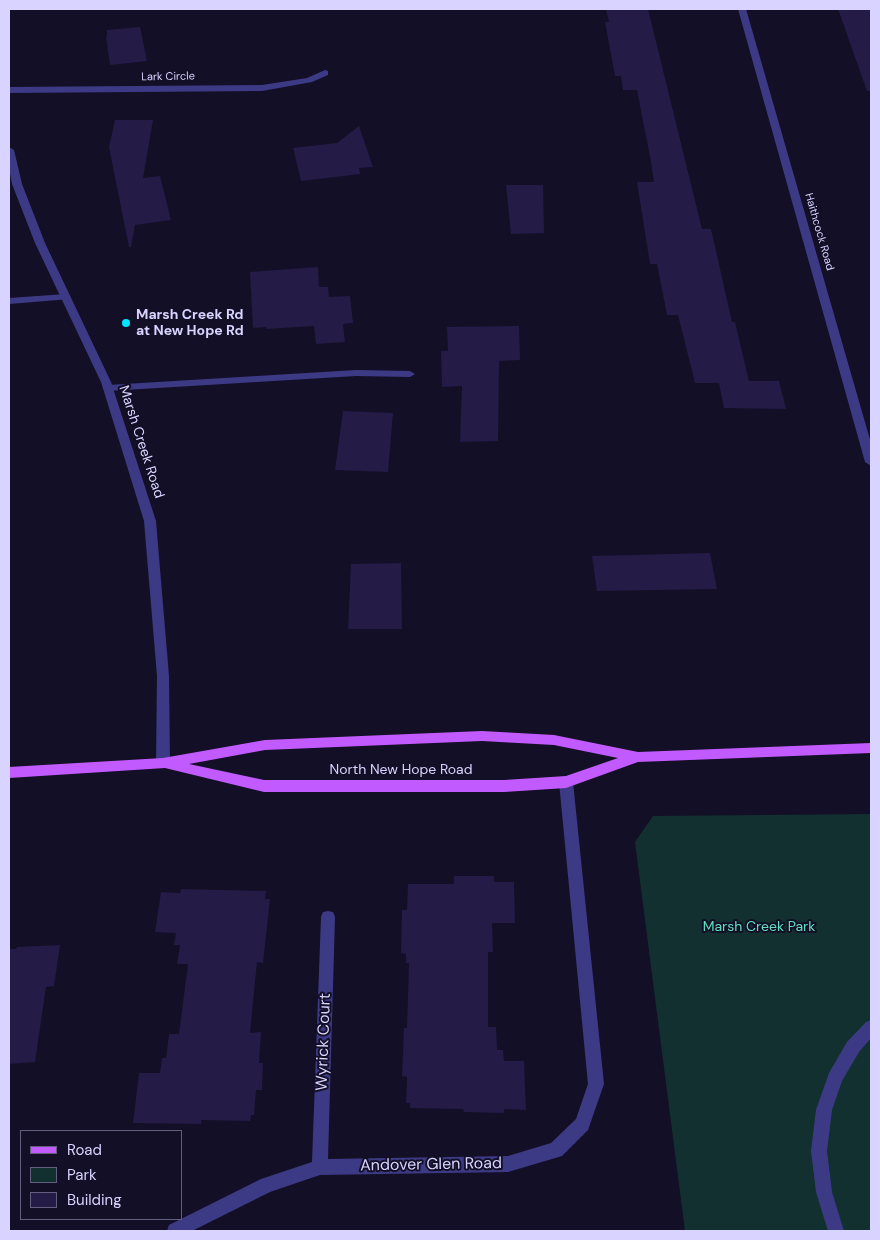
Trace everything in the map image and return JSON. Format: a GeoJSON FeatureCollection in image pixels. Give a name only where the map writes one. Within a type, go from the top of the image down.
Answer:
{"type":"FeatureCollection","features":[{"type":"Feature","properties":{"kind":"main road","name":"North New Hope Road"},"geometry":{"type":"LineString","coordinates":[[9,773],[163,764],[265,745],[482,736],[554,740],[638,757],[871,748]]}},
{"type":"Feature","properties":{"kind":"main road","name":"North New Hope Road"},"geometry":{"type":"LineString","coordinates":[[163,764],[264,786],[504,786],[566,782],[638,757]]}},
{"type":"Feature","properties":{"kind":"street","name":"Haithcock Road"},"geometry":{"type":"LineString","coordinates":[[742,9],[871,462]]}},
{"type":"Feature","properties":{"kind":"street","name":"Lark Circle"},"geometry":{"type":"LineString","coordinates":[[9,90],[262,88],[309,80],[325,73]]}},
{"type":"Feature","properties":{"kind":"street","name":"Marsh Creek Road"},"geometry":{"type":"LineString","coordinates":[[9,150],[17,184],[40,243],[108,388],[133,462],[150,521],[163,676],[163,764]]}},
{"type":"Feature","properties":{"kind":"street"},"geometry":{"type":"LineString","coordinates":[[9,301],[66,297]]}},
{"type":"Feature","properties":{"kind":"street"},"geometry":{"type":"LineString","coordinates":[[108,388],[356,373],[410,374]]}},
{"type":"Feature","properties":{"kind":"street","name":"Andover Glen Road"},"geometry":{"type":"LineString","coordinates":[[176,1231],[267,1185],[320,1167],[508,1164],[556,1150],[582,1124],[596,1084],[566,782]]}},
{"type":"Feature","properties":{"kind":"street","name":"Wyrick Court"},"geometry":{"type":"LineString","coordinates":[[320,1167],[328,917]]}},
{"type":"Feature","properties":{"kind":"street"},"geometry":{"type":"LineString","coordinates":[[836,1231],[824,1192],[819,1151],[824,1110],[835,1078],[853,1047],[871,1027]]}},
{"type":"Feature","properties":{"kind":"green space","name":"Marsh Creek Park"},"geometry":{"type":"Polygon","coordinates":[[[871,814],[871,1231],[685,1231],[635,842],[653,816],[871,814]]]}},
{"type":"Feature","properties":{"kind":"building"},"geometry":{"type":"Polygon","coordinates":[[[606,9],[648,9],[702,229],[711,229],[732,322],[735,322],[749,381],[779,381],[786,409],[724,408],[719,383],[695,383],[678,315],[667,315],[657,264],[650,264],[637,182],[654,182],[651,162],[637,90],[623,90],[621,76],[615,76],[605,22],[609,22],[606,9]]]}},
{"type":"Feature","properties":{"kind":"building"},"geometry":{"type":"Polygon","coordinates":[[[838,9],[871,9],[871,91],[867,91],[838,9]]]}},
{"type":"Feature","properties":{"kind":"building"},"geometry":{"type":"Polygon","coordinates":[[[140,27],[147,61],[110,65],[106,37],[107,30],[140,27]]]}},
{"type":"Feature","properties":{"kind":"building"},"geometry":{"type":"Polygon","coordinates":[[[115,120],[153,120],[143,178],[160,176],[171,220],[135,225],[131,247],[129,247],[109,147],[115,120]]]}},
{"type":"Feature","properties":{"kind":"building"},"geometry":{"type":"Polygon","coordinates":[[[359,126],[373,167],[359,168],[360,174],[301,181],[293,148],[337,143],[359,126]]]}},
{"type":"Feature","properties":{"kind":"building"},"geometry":{"type":"Polygon","coordinates":[[[506,185],[543,185],[544,233],[511,234],[506,185]]]}},
{"type":"Feature","properties":{"kind":"building"},"geometry":{"type":"Polygon","coordinates":[[[318,267],[319,287],[328,287],[329,297],[350,296],[353,323],[343,324],[345,342],[316,344],[314,326],[253,328],[250,272],[318,267]]]}},
{"type":"Feature","properties":{"kind":"building"},"geometry":{"type":"Polygon","coordinates":[[[519,326],[520,360],[499,361],[498,441],[460,442],[462,386],[442,387],[441,351],[448,351],[447,327],[519,326]]]}},
{"type":"Feature","properties":{"kind":"building"},"geometry":{"type":"Polygon","coordinates":[[[343,411],[393,413],[388,472],[335,470],[343,411]]]}},
{"type":"Feature","properties":{"kind":"building"},"geometry":{"type":"Polygon","coordinates":[[[710,553],[717,589],[597,591],[592,556],[710,553]]]}},
{"type":"Feature","properties":{"kind":"building"},"geometry":{"type":"Polygon","coordinates":[[[401,563],[402,629],[348,629],[351,564],[401,563]]]}},
{"type":"Feature","properties":{"kind":"building"},"geometry":{"type":"Polygon","coordinates":[[[454,876],[494,876],[494,882],[514,882],[515,923],[492,923],[493,952],[488,952],[488,1027],[496,1027],[497,1050],[503,1050],[504,1061],[524,1061],[526,1110],[504,1109],[504,1113],[464,1112],[463,1109],[410,1108],[410,1103],[406,1103],[407,1077],[402,1076],[404,1028],[407,1028],[409,963],[406,963],[406,954],[401,953],[402,910],[407,910],[408,884],[454,884],[454,876]]]}},
{"type":"Feature","properties":{"kind":"building"},"geometry":{"type":"Polygon","coordinates":[[[181,889],[266,891],[265,899],[270,899],[263,963],[257,962],[250,1033],[261,1032],[259,1063],[263,1063],[262,1090],[256,1090],[254,1115],[251,1115],[250,1121],[201,1120],[201,1124],[133,1123],[139,1073],[160,1073],[162,1058],[166,1058],[169,1034],[179,1034],[188,964],[177,964],[180,945],[174,945],[176,933],[155,932],[161,892],[180,893],[181,889]]]}},
{"type":"Feature","properties":{"kind":"building"},"geometry":{"type":"Polygon","coordinates":[[[60,945],[54,986],[46,987],[35,1062],[9,1064],[9,949],[60,945]]]}},
{"type":"Feature","properties":{"kind":"place","name":"Marsh Creek Rd at New Hope Rd"},"geometry":{"type":"Point","coordinates":[126,323]}}]}
